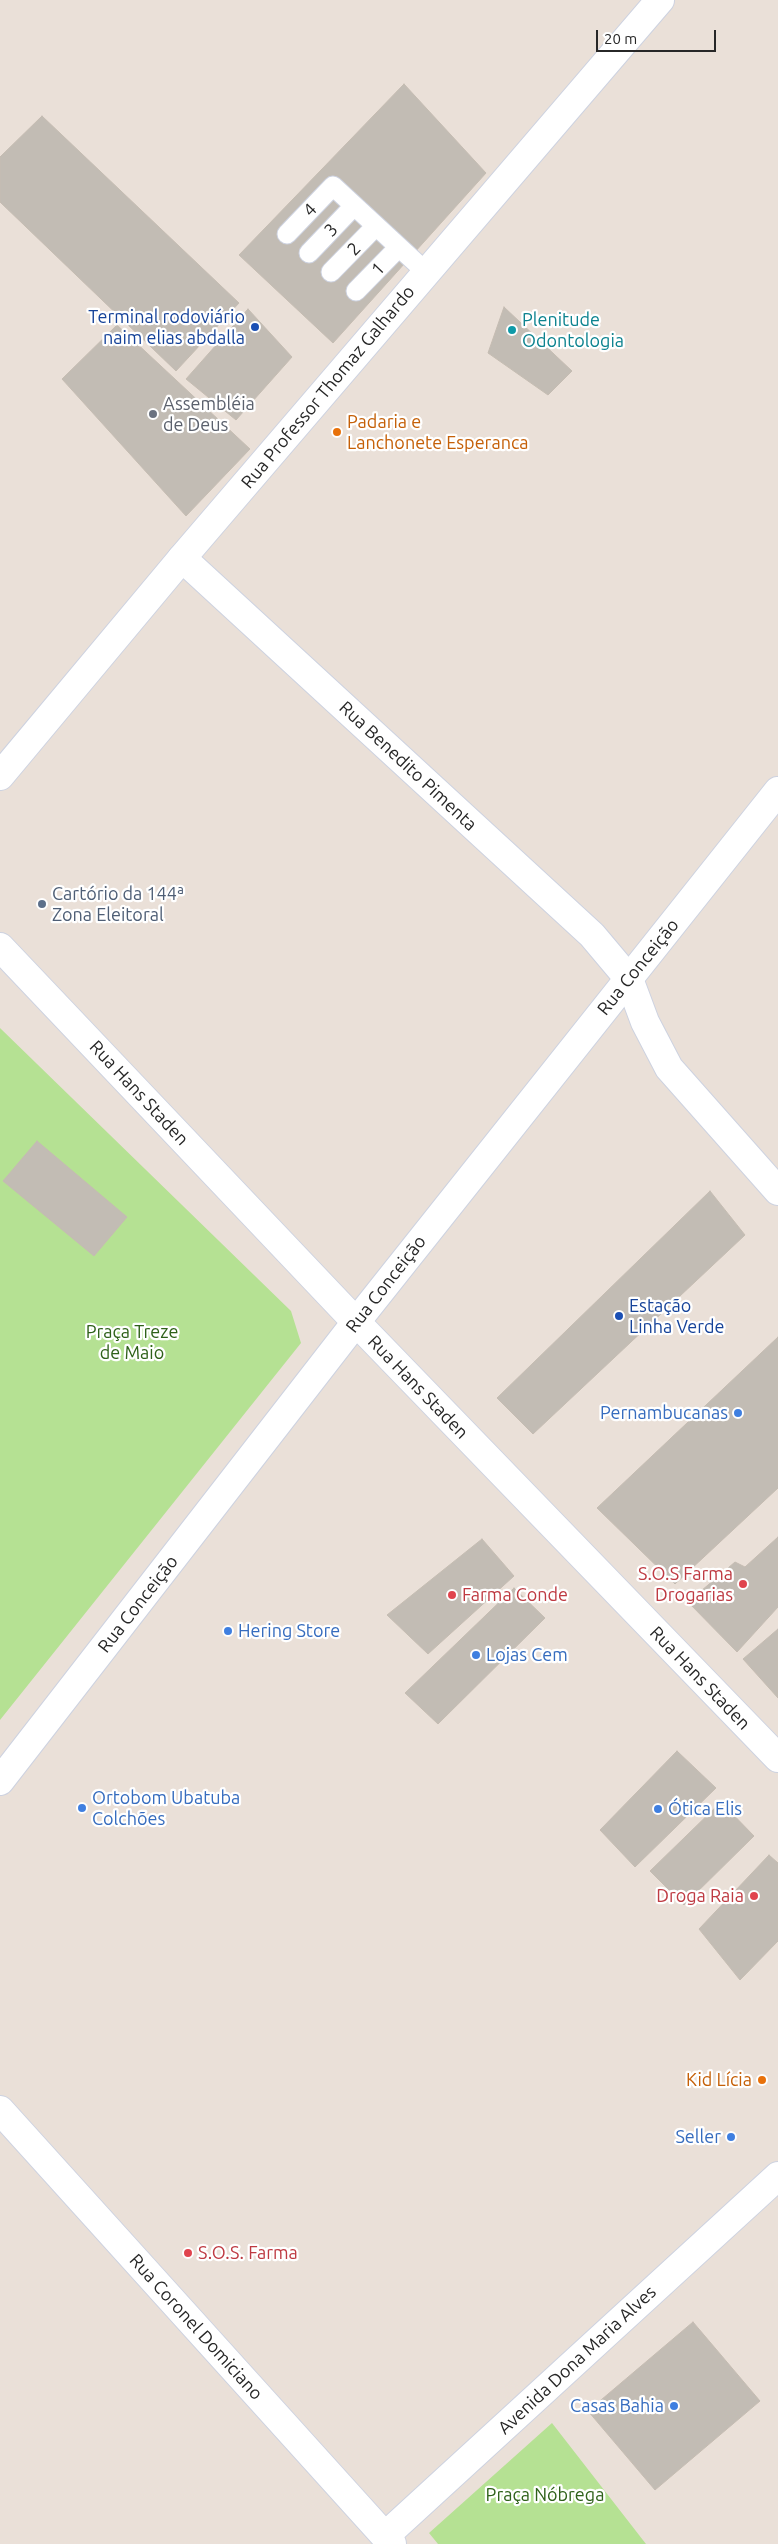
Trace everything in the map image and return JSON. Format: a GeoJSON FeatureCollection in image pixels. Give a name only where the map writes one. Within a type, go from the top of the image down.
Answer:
{"type":"FeatureCollection","features":[{"type":"Feature","properties":{"kind":"street","name":"Rua Professor Thomaz Galhardo"},"geometry":{"type":"LineString","coordinates":[[0,776],[182,558],[660,0]]}},
{"type":"Feature","properties":{"kind":"street","name":"Rua Benedito Pimenta"},"geometry":{"type":"LineString","coordinates":[[182,558],[592,935],[629,979]]}},
{"type":"Feature","properties":{"kind":"street","name":"Rua Conceição"},"geometry":{"type":"LineString","coordinates":[[0,1781],[356,1322],[778,791]]}},
{"type":"Feature","properties":{"kind":"street","name":"Rua Hans Staden"},"geometry":{"type":"LineString","coordinates":[[0,946],[356,1322],[778,1758]]}},
{"type":"Feature","properties":{"kind":"street"},"geometry":{"type":"LineString","coordinates":[[629,979],[644,1022],[668,1068],[778,1191]]}},
{"type":"Feature","properties":{"kind":"street","name":"Rua Coronel Domiciano"},"geometry":{"type":"LineString","coordinates":[[0,2110],[385,2541]]}},
{"type":"Feature","properties":{"kind":"street","name":"Avenida Dona Maria Alves"},"geometry":{"type":"LineString","coordinates":[[385,2541],[778,2176]]}},
{"type":"Feature","properties":{"kind":"lane","name":"4"},"geometry":{"type":"LineString","coordinates":[[287,234],[333,186],[354,206]]}},
{"type":"Feature","properties":{"kind":"lane"},"geometry":{"type":"LineString","coordinates":[[354,206],[426,272]]}},
{"type":"Feature","properties":{"kind":"lane","name":"3"},"geometry":{"type":"LineString","coordinates":[[309,253],[354,206]]}},
{"type":"Feature","properties":{"kind":"lane","name":"2"},"geometry":{"type":"LineString","coordinates":[[331,272],[376,226]]}},
{"type":"Feature","properties":{"kind":"lane","name":"1"},"geometry":{"type":"LineString","coordinates":[[356,291],[399,247]]}},
{"type":"Feature","properties":{"kind":"green space","name":"Praça Treze de Maio"},"geometry":{"type":"Polygon","coordinates":[[[0,1028],[291,1311],[301,1343],[0,1720],[0,1028]]]}},
{"type":"Feature","properties":{"kind":"green space","name":"Praça Nóbrega"},"geometry":{"type":"Polygon","coordinates":[[[552,2423],[646,2544],[438,2544],[429,2533],[552,2423]]]}},
{"type":"Feature","properties":{"kind":"building"},"geometry":{"type":"Polygon","coordinates":[[[404,84],[486,173],[333,343],[239,255],[404,84]]]}},
{"type":"Feature","properties":{"kind":"building"},"geometry":{"type":"Polygon","coordinates":[[[42,116],[239,303],[176,371],[0,202],[0,157],[42,116]]]}},
{"type":"Feature","properties":{"kind":"building","name":"Plenitude Odontologia"},"geometry":{"type":"Polygon","coordinates":[[[504,307],[572,371],[548,395],[488,353],[504,307]]]}},
{"type":"Feature","properties":{"kind":"building"},"geometry":{"type":"Polygon","coordinates":[[[248,309],[292,357],[236,420],[186,379],[248,309]]]}},
{"type":"Feature","properties":{"kind":"building","name":"Assembléia de Deus"},"geometry":{"type":"Polygon","coordinates":[[[117,325],[250,449],[186,516],[62,379],[117,325]]]}},
{"type":"Feature","properties":{"kind":"building"},"geometry":{"type":"Polygon","coordinates":[[[37,1141],[127,1217],[94,1256],[3,1181],[37,1141]]]}},
{"type":"Feature","properties":{"kind":"building","name":"Estação Linha Verde"},"geometry":{"type":"Polygon","coordinates":[[[710,1191],[745,1235],[533,1434],[497,1398],[710,1191]]]}},
{"type":"Feature","properties":{"kind":"building","name":"Pernambucanas"},"geometry":{"type":"Polygon","coordinates":[[[778,1337],[778,1488],[675,1584],[597,1508],[778,1337]]]}},
{"type":"Feature","properties":{"kind":"building","name":"S.O.S Farma Drogarias"},"geometry":{"type":"Polygon","coordinates":[[[778,1537],[778,1607],[737,1652],[688,1602],[735,1562],[745,1567],[778,1537]]]}},
{"type":"Feature","properties":{"kind":"building","name":"Farma Conde"},"geometry":{"type":"Polygon","coordinates":[[[482,1539],[514,1576],[428,1654],[387,1615],[482,1539]]]}},
{"type":"Feature","properties":{"kind":"building","name":"Lojas Cem"},"geometry":{"type":"Polygon","coordinates":[[[514,1588],[545,1618],[438,1724],[405,1693],[514,1588]]]}},
{"type":"Feature","properties":{"kind":"building"},"geometry":{"type":"Polygon","coordinates":[[[778,1629],[778,1698],[743,1659],[778,1629]]]}},
{"type":"Feature","properties":{"kind":"building","name":"Ótica Elis"},"geometry":{"type":"Polygon","coordinates":[[[677,1751],[716,1788],[635,1867],[600,1830],[677,1751]]]}},
{"type":"Feature","properties":{"kind":"building"},"geometry":{"type":"Polygon","coordinates":[[[721,1802],[754,1836],[684,1905],[650,1871],[721,1802]]]}},
{"type":"Feature","properties":{"kind":"building","name":"Droga Raia"},"geometry":{"type":"Polygon","coordinates":[[[769,1855],[778,1863],[778,1941],[740,1980],[699,1929],[769,1855]]]}},
{"type":"Feature","properties":{"kind":"building","name":"Casas Bahia"},"geometry":{"type":"Polygon","coordinates":[[[693,2322],[760,2401],[655,2490],[588,2411],[693,2322]]]}},
{"type":"Feature","properties":{"kind":"place","name":"Terminal rodoviário naim elias abdalla"},"geometry":{"type":"Point","coordinates":[255,327]}},
{"type":"Feature","properties":{"kind":"place","name":"Plenitude Odontologia"},"geometry":{"type":"Point","coordinates":[512,330]}},
{"type":"Feature","properties":{"kind":"place","name":"Assembléia de Deus"},"geometry":{"type":"Point","coordinates":[153,414]}},
{"type":"Feature","properties":{"kind":"place","name":"Padaria e Lanchonete Esperanca"},"geometry":{"type":"Point","coordinates":[337,432]}},
{"type":"Feature","properties":{"kind":"place","name":"Cartório da 144ª Zona Eleitoral"},"geometry":{"type":"Point","coordinates":[42,904]}},
{"type":"Feature","properties":{"kind":"place","name":"Estação Linha Verde"},"geometry":{"type":"Point","coordinates":[619,1316]}},
{"type":"Feature","properties":{"kind":"place","name":"Pernambucanas"},"geometry":{"type":"Point","coordinates":[738,1413]}},
{"type":"Feature","properties":{"kind":"place","name":"S.O.S Farma Drogarias"},"geometry":{"type":"Point","coordinates":[743,1584]}},
{"type":"Feature","properties":{"kind":"place","name":"Farma Conde"},"geometry":{"type":"Point","coordinates":[452,1595]}},
{"type":"Feature","properties":{"kind":"place","name":"Hering Store"},"geometry":{"type":"Point","coordinates":[228,1631]}},
{"type":"Feature","properties":{"kind":"place","name":"Lojas Cem"},"geometry":{"type":"Point","coordinates":[476,1655]}},
{"type":"Feature","properties":{"kind":"place","name":"Ortobom Ubatuba Colchões"},"geometry":{"type":"Point","coordinates":[82,1808]}},
{"type":"Feature","properties":{"kind":"place","name":"Ótica Elis"},"geometry":{"type":"Point","coordinates":[658,1809]}},
{"type":"Feature","properties":{"kind":"place","name":"Droga Raia"},"geometry":{"type":"Point","coordinates":[754,1896]}},
{"type":"Feature","properties":{"kind":"place","name":"Kid Lícia"},"geometry":{"type":"Point","coordinates":[762,2080]}},
{"type":"Feature","properties":{"kind":"place","name":"Seller"},"geometry":{"type":"Point","coordinates":[731,2137]}},
{"type":"Feature","properties":{"kind":"place","name":"S.O.S. Farma"},"geometry":{"type":"Point","coordinates":[188,2253]}},
{"type":"Feature","properties":{"kind":"place","name":"Casas Bahia"},"geometry":{"type":"Point","coordinates":[674,2406]}}]}
